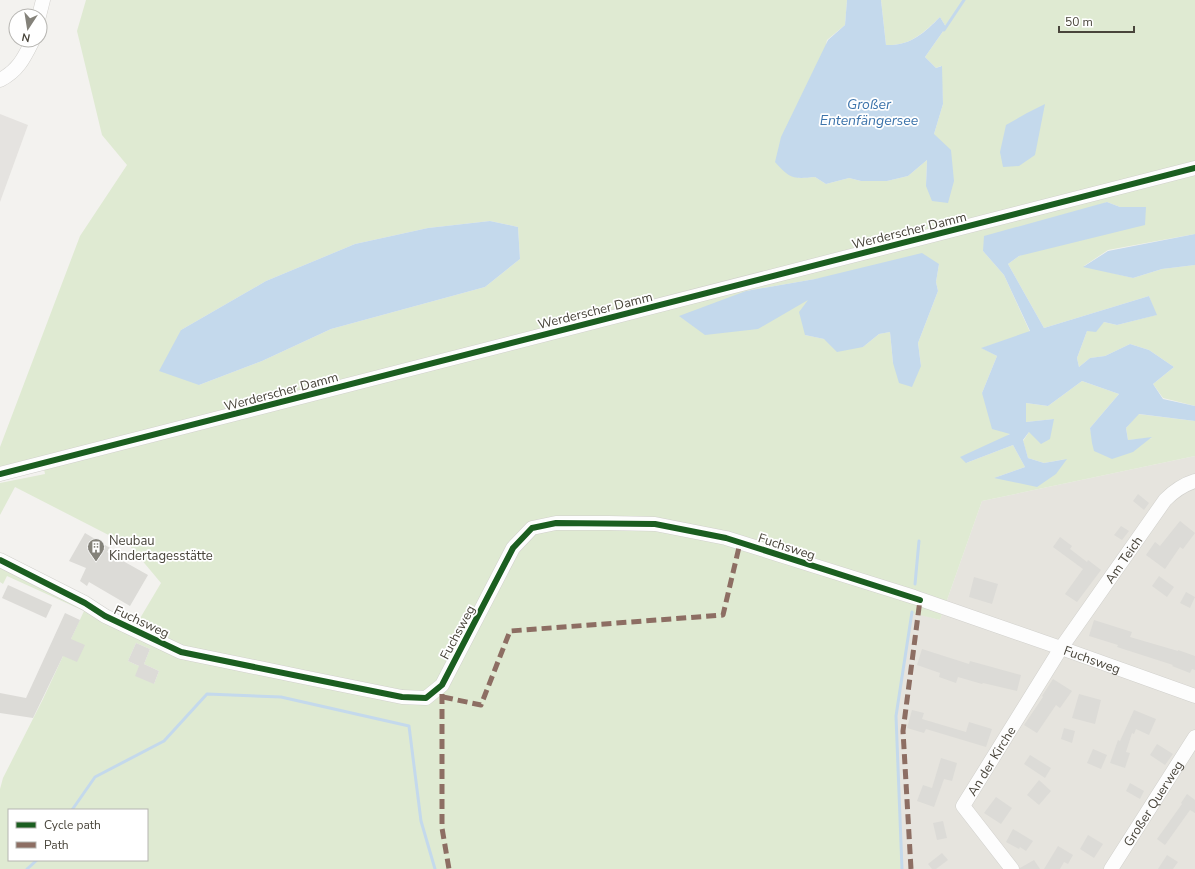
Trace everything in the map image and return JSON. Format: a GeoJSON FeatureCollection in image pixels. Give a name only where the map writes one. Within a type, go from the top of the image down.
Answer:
{"type":"FeatureCollection","features":[{"type":"Feature","properties":{"kind":"street"},"geometry":{"type":"LineString","coordinates":[[0,80],[11,74],[23,60],[29,48]]}},
{"type":"Feature","properties":{"kind":"street","name":"Werderscher Damm"},"geometry":{"type":"LineString","coordinates":[[0,474],[1195,168]]}},
{"type":"Feature","properties":{"kind":"street","name":"Am Teich"},"geometry":{"type":"LineString","coordinates":[[1061,648],[1165,500],[1175,490],[1195,481]]}},
{"type":"Feature","properties":{"kind":"street","name":"Fuchsweg"},"geometry":{"type":"LineString","coordinates":[[0,560],[105,616],[181,652],[402,696],[426,698],[442,685],[513,548],[532,528],[556,523],[655,524],[726,538],[914,597],[1195,696]]}},
{"type":"Feature","properties":{"kind":"street","name":"An der Kirche"},"geometry":{"type":"LineString","coordinates":[[1012,869],[963,806],[1061,648]]}},
{"type":"Feature","properties":{"kind":"street","name":"Großer Querweg"},"geometry":{"type":"LineString","coordinates":[[1111,869],[1195,736]]}},
{"type":"Feature","properties":{"kind":"shaded area"},"geometry":{"type":"Polygon","coordinates":[[[0,114],[28,125],[0,202],[0,114]]]}},
{"type":"Feature","properties":{"kind":"shaded area"},"geometry":{"type":"Polygon","coordinates":[[[1195,456],[1195,869],[902,869],[896,716],[912,612],[940,620],[982,501],[1195,456]]]}},
{"type":"Feature","properties":{"kind":"green space"},"geometry":{"type":"Polygon","coordinates":[[[86,0],[847,0],[845,25],[827,40],[798,178],[815,177],[826,184],[849,178],[861,181],[887,181],[908,176],[927,160],[926,186],[934,134],[943,104],[941,66],[936,68],[925,57],[946,27],[940,17],[922,33],[910,41],[895,45],[886,45],[881,0],[1195,0],[1195,234],[1108,250],[1084,266],[1133,278],[1162,269],[1195,265],[1195,406],[1163,398],[1153,384],[1174,367],[1149,350],[1130,344],[1105,356],[1090,358],[1079,367],[1077,358],[1087,331],[1104,322],[1117,325],[1156,315],[1149,296],[1044,328],[1008,264],[1019,256],[1146,207],[1120,207],[1107,202],[983,251],[1004,275],[1030,332],[982,348],[997,356],[982,393],[1011,433],[966,463],[1013,445],[1025,467],[994,478],[1066,459],[1044,463],[1028,458],[1023,441],[1029,432],[1054,419],[1026,422],[1026,403],[1048,406],[1082,381],[1119,394],[1090,428],[1095,451],[1152,438],[1128,440],[1126,428],[1138,414],[1195,421],[1195,456],[982,501],[940,620],[912,613],[896,716],[902,869],[0,869],[0,789],[3,778],[43,699],[84,611],[7,576],[3,584],[0,582],[0,555],[136,625],[161,583],[130,546],[15,487],[0,515],[0,483],[45,474],[43,464],[0,474],[0,447],[80,236],[127,165],[102,135],[77,31],[86,0]],[[490,221],[428,228],[355,244],[266,281],[181,330],[199,385],[262,361],[331,329],[485,287],[520,259],[518,227],[490,221]],[[939,264],[815,279],[746,291],[809,299],[805,335],[863,347],[879,334],[890,332],[893,363],[921,366],[918,343],[938,291],[936,282],[939,264]],[[136,643],[128,661],[139,666],[154,684],[159,671],[144,664],[150,649],[136,643]]]}},
{"type":"Feature","properties":{"kind":"water","name":"Großer Entenfängersee"},"geometry":{"type":"Polygon","coordinates":[[[847,0],[881,0],[886,45],[895,45],[910,41],[922,33],[940,17],[946,27],[925,57],[936,68],[942,66],[943,104],[934,134],[951,150],[954,181],[948,203],[932,201],[926,186],[927,160],[908,176],[887,181],[861,181],[849,178],[826,184],[815,177],[792,177],[784,172],[775,162],[781,137],[828,40],[845,25],[847,0]]]}},
{"type":"Feature","properties":{"kind":"water"},"geometry":{"type":"Polygon","coordinates":[[[1045,104],[1035,155],[1019,166],[1003,167],[1000,152],[1006,125],[1045,104]]]}},
{"type":"Feature","properties":{"kind":"water"},"geometry":{"type":"Polygon","coordinates":[[[1107,202],[1120,207],[1146,207],[1145,225],[1019,256],[1008,264],[1044,328],[1149,296],[1157,315],[1117,325],[1104,322],[1096,332],[1087,331],[1077,358],[1079,367],[1090,358],[1105,356],[1130,344],[1149,350],[1174,367],[1153,384],[1163,399],[1195,406],[1195,421],[1139,414],[1126,428],[1128,440],[1152,437],[1133,452],[1112,459],[1094,451],[1090,428],[1119,394],[1082,381],[1048,406],[1026,403],[1026,422],[1054,419],[1050,439],[1041,444],[1029,432],[1023,440],[1028,458],[1044,463],[1067,459],[1056,474],[1037,487],[994,478],[1025,467],[1013,445],[966,463],[960,457],[1010,434],[992,429],[982,393],[997,356],[981,348],[1030,331],[1004,275],[983,251],[984,236],[1107,202]]]}},
{"type":"Feature","properties":{"kind":"water"},"geometry":{"type":"Polygon","coordinates":[[[490,221],[518,227],[520,259],[485,287],[331,329],[262,361],[199,385],[159,371],[181,330],[266,281],[355,244],[428,228],[490,221]]]}},
{"type":"Feature","properties":{"kind":"water"},"geometry":{"type":"Polygon","coordinates":[[[1195,234],[1195,265],[1162,269],[1133,278],[1083,267],[1108,251],[1195,234]]]}},
{"type":"Feature","properties":{"kind":"water"},"geometry":{"type":"Polygon","coordinates":[[[922,253],[939,264],[936,282],[938,291],[918,343],[921,366],[912,387],[899,383],[893,363],[890,332],[879,334],[863,347],[837,352],[824,339],[805,335],[799,312],[808,300],[758,329],[705,335],[679,316],[746,291],[815,279],[922,253]]]}},
{"type":"Feature","properties":{"kind":"building"},"geometry":{"type":"Polygon","coordinates":[[[1138,494],[1149,503],[1144,510],[1133,501],[1138,494]]]}},
{"type":"Feature","properties":{"kind":"building"},"geometry":{"type":"Polygon","coordinates":[[[1180,521],[1195,533],[1183,549],[1180,547],[1165,569],[1146,555],[1155,542],[1160,546],[1180,521]]]}},
{"type":"Feature","properties":{"kind":"building"},"geometry":{"type":"Polygon","coordinates":[[[1121,526],[1129,531],[1122,540],[1114,535],[1121,526]]]}},
{"type":"Feature","properties":{"kind":"building","name":"Neubau Kindertagesstätte"},"geometry":{"type":"Polygon","coordinates":[[[85,533],[110,548],[107,552],[148,575],[130,606],[89,582],[87,586],[80,581],[86,568],[69,561],[85,533]]]}},
{"type":"Feature","properties":{"kind":"building"},"geometry":{"type":"Polygon","coordinates":[[[1060,537],[1072,546],[1070,549],[1087,562],[1088,560],[1101,570],[1077,602],[1065,594],[1083,569],[1053,547],[1060,537]]]}},
{"type":"Feature","properties":{"kind":"building"},"geometry":{"type":"Polygon","coordinates":[[[1159,576],[1174,587],[1167,597],[1152,586],[1159,576]]]}},
{"type":"Feature","properties":{"kind":"building"},"geometry":{"type":"Polygon","coordinates":[[[974,577],[998,584],[992,604],[969,597],[974,577]]]}},
{"type":"Feature","properties":{"kind":"building"},"geometry":{"type":"Polygon","coordinates":[[[8,585],[52,605],[46,618],[2,598],[8,585]]]}},
{"type":"Feature","properties":{"kind":"building"},"geometry":{"type":"Polygon","coordinates":[[[1186,592],[1195,597],[1190,608],[1180,603],[1186,592]]]}},
{"type":"Feature","properties":{"kind":"building"},"geometry":{"type":"Polygon","coordinates":[[[65,613],[80,620],[71,639],[85,645],[77,662],[63,656],[33,718],[0,713],[0,693],[26,698],[65,613]]]}},
{"type":"Feature","properties":{"kind":"building"},"geometry":{"type":"Polygon","coordinates":[[[1094,620],[1132,632],[1130,637],[1195,656],[1195,670],[1192,669],[1190,673],[1172,666],[1173,665],[1117,647],[1118,645],[1089,636],[1094,620]]]}},
{"type":"Feature","properties":{"kind":"building"},"geometry":{"type":"Polygon","coordinates":[[[136,643],[150,649],[144,664],[159,671],[154,684],[135,676],[139,666],[128,661],[136,643]]]}},
{"type":"Feature","properties":{"kind":"building"},"geometry":{"type":"Polygon","coordinates":[[[922,649],[969,664],[970,661],[1021,675],[1017,691],[982,684],[958,677],[956,683],[939,677],[940,673],[917,665],[922,649]]]}},
{"type":"Feature","properties":{"kind":"building"},"geometry":{"type":"Polygon","coordinates":[[[1053,679],[1072,691],[1060,708],[1056,705],[1037,733],[1024,725],[1053,679]]]}},
{"type":"Feature","properties":{"kind":"building"},"geometry":{"type":"Polygon","coordinates":[[[1079,694],[1101,700],[1095,724],[1072,718],[1079,694]]]}},
{"type":"Feature","properties":{"kind":"building"},"geometry":{"type":"Polygon","coordinates":[[[912,710],[924,713],[922,719],[966,732],[969,722],[992,729],[986,747],[926,729],[924,733],[907,728],[912,710]]]}},
{"type":"Feature","properties":{"kind":"building"},"geometry":{"type":"Polygon","coordinates":[[[1134,710],[1156,719],[1149,735],[1136,729],[1134,734],[1132,733],[1126,752],[1130,753],[1125,768],[1110,763],[1118,740],[1120,741],[1134,710]]]}},
{"type":"Feature","properties":{"kind":"building"},"geometry":{"type":"Polygon","coordinates":[[[1064,728],[1075,731],[1072,743],[1061,739],[1064,728]]]}},
{"type":"Feature","properties":{"kind":"building"},"geometry":{"type":"Polygon","coordinates":[[[1157,744],[1173,754],[1165,765],[1150,755],[1157,744]]]}},
{"type":"Feature","properties":{"kind":"building"},"geometry":{"type":"Polygon","coordinates":[[[1093,749],[1107,755],[1101,769],[1087,763],[1093,749]]]}},
{"type":"Feature","properties":{"kind":"building"},"geometry":{"type":"Polygon","coordinates":[[[1030,755],[1051,768],[1045,778],[1024,764],[1030,755]]]}},
{"type":"Feature","properties":{"kind":"building"},"geometry":{"type":"Polygon","coordinates":[[[941,758],[957,763],[952,781],[944,779],[934,807],[917,801],[923,785],[932,788],[941,758]]]}},
{"type":"Feature","properties":{"kind":"building"},"geometry":{"type":"Polygon","coordinates":[[[1039,780],[1051,791],[1039,805],[1027,795],[1039,780]]]}},
{"type":"Feature","properties":{"kind":"building"},"geometry":{"type":"Polygon","coordinates":[[[1130,783],[1144,791],[1140,799],[1126,791],[1130,783]]]}},
{"type":"Feature","properties":{"kind":"building"},"geometry":{"type":"Polygon","coordinates":[[[1187,794],[1195,800],[1195,813],[1190,810],[1165,845],[1157,839],[1182,804],[1181,803],[1187,794]]]}},
{"type":"Feature","properties":{"kind":"building"},"geometry":{"type":"Polygon","coordinates":[[[996,797],[1012,808],[1001,824],[984,813],[996,797]]]}},
{"type":"Feature","properties":{"kind":"building"},"geometry":{"type":"Polygon","coordinates":[[[943,821],[947,838],[937,840],[933,823],[943,821]]]}},
{"type":"Feature","properties":{"kind":"building"},"geometry":{"type":"Polygon","coordinates":[[[1013,829],[1033,841],[1026,851],[1006,842],[1013,829]]]}},
{"type":"Feature","properties":{"kind":"building"},"geometry":{"type":"Polygon","coordinates":[[[1088,835],[1103,844],[1094,858],[1080,849],[1088,835]]]}},
{"type":"Feature","properties":{"kind":"building"},"geometry":{"type":"Polygon","coordinates":[[[1058,846],[1073,855],[1068,864],[1064,862],[1060,869],[1044,869],[1058,846]]]}},
{"type":"Feature","properties":{"kind":"building"},"geometry":{"type":"Polygon","coordinates":[[[942,853],[948,860],[936,869],[932,869],[928,864],[942,853]]]}},
{"type":"Feature","properties":{"kind":"building"},"geometry":{"type":"Polygon","coordinates":[[[1167,855],[1178,862],[1173,869],[1158,869],[1167,855]]]}},
{"type":"Feature","properties":{"kind":"building"},"geometry":{"type":"Polygon","coordinates":[[[1034,860],[1040,869],[1020,869],[1020,868],[1034,860]]]}},
{"type":"Feature","properties":{"kind":"waterway"},"geometry":{"type":"LineString","coordinates":[[944,30],[964,0]]}},
{"type":"Feature","properties":{"kind":"waterway"},"geometry":{"type":"LineString","coordinates":[[915,584],[919,541]]}},
{"type":"Feature","properties":{"kind":"waterway"},"geometry":{"type":"LineString","coordinates":[[902,869],[896,716],[912,612]]}},
{"type":"Feature","properties":{"kind":"waterway"},"geometry":{"type":"LineString","coordinates":[[73,809],[95,777],[164,741],[207,694],[281,697],[409,726],[421,821],[435,869]]}},
{"type":"Feature","properties":{"kind":"waterway"},"geometry":{"type":"LineString","coordinates":[[27,869],[36,861]]}},
{"type":"Feature","properties":{"kind":"marked path"},"geometry":{"type":"LineString","coordinates":[[443,697],[481,705],[510,631],[723,615],[740,543]]}},
{"type":"Feature","properties":{"kind":"marked path"},"geometry":{"type":"LineString","coordinates":[[911,869],[903,731],[920,600]]}},
{"type":"Feature","properties":{"kind":"marked path"},"geometry":{"type":"LineString","coordinates":[[442,694],[442,828],[449,869]]}},
{"type":"Feature","properties":{"kind":"cycle path"},"geometry":{"type":"LineString","coordinates":[[0,474],[1195,168]]}},
{"type":"Feature","properties":{"kind":"cycle path"},"geometry":{"type":"LineString","coordinates":[[0,560],[85,603],[105,616],[181,652],[402,697],[426,698],[442,685],[513,548],[532,528],[556,523],[655,524],[726,538],[920,600]]}},
{"type":"Feature","properties":{"kind":"place","name":"Neubau Kindertagesstätte"},"geometry":{"type":"Point","coordinates":[96,562]}}]}
